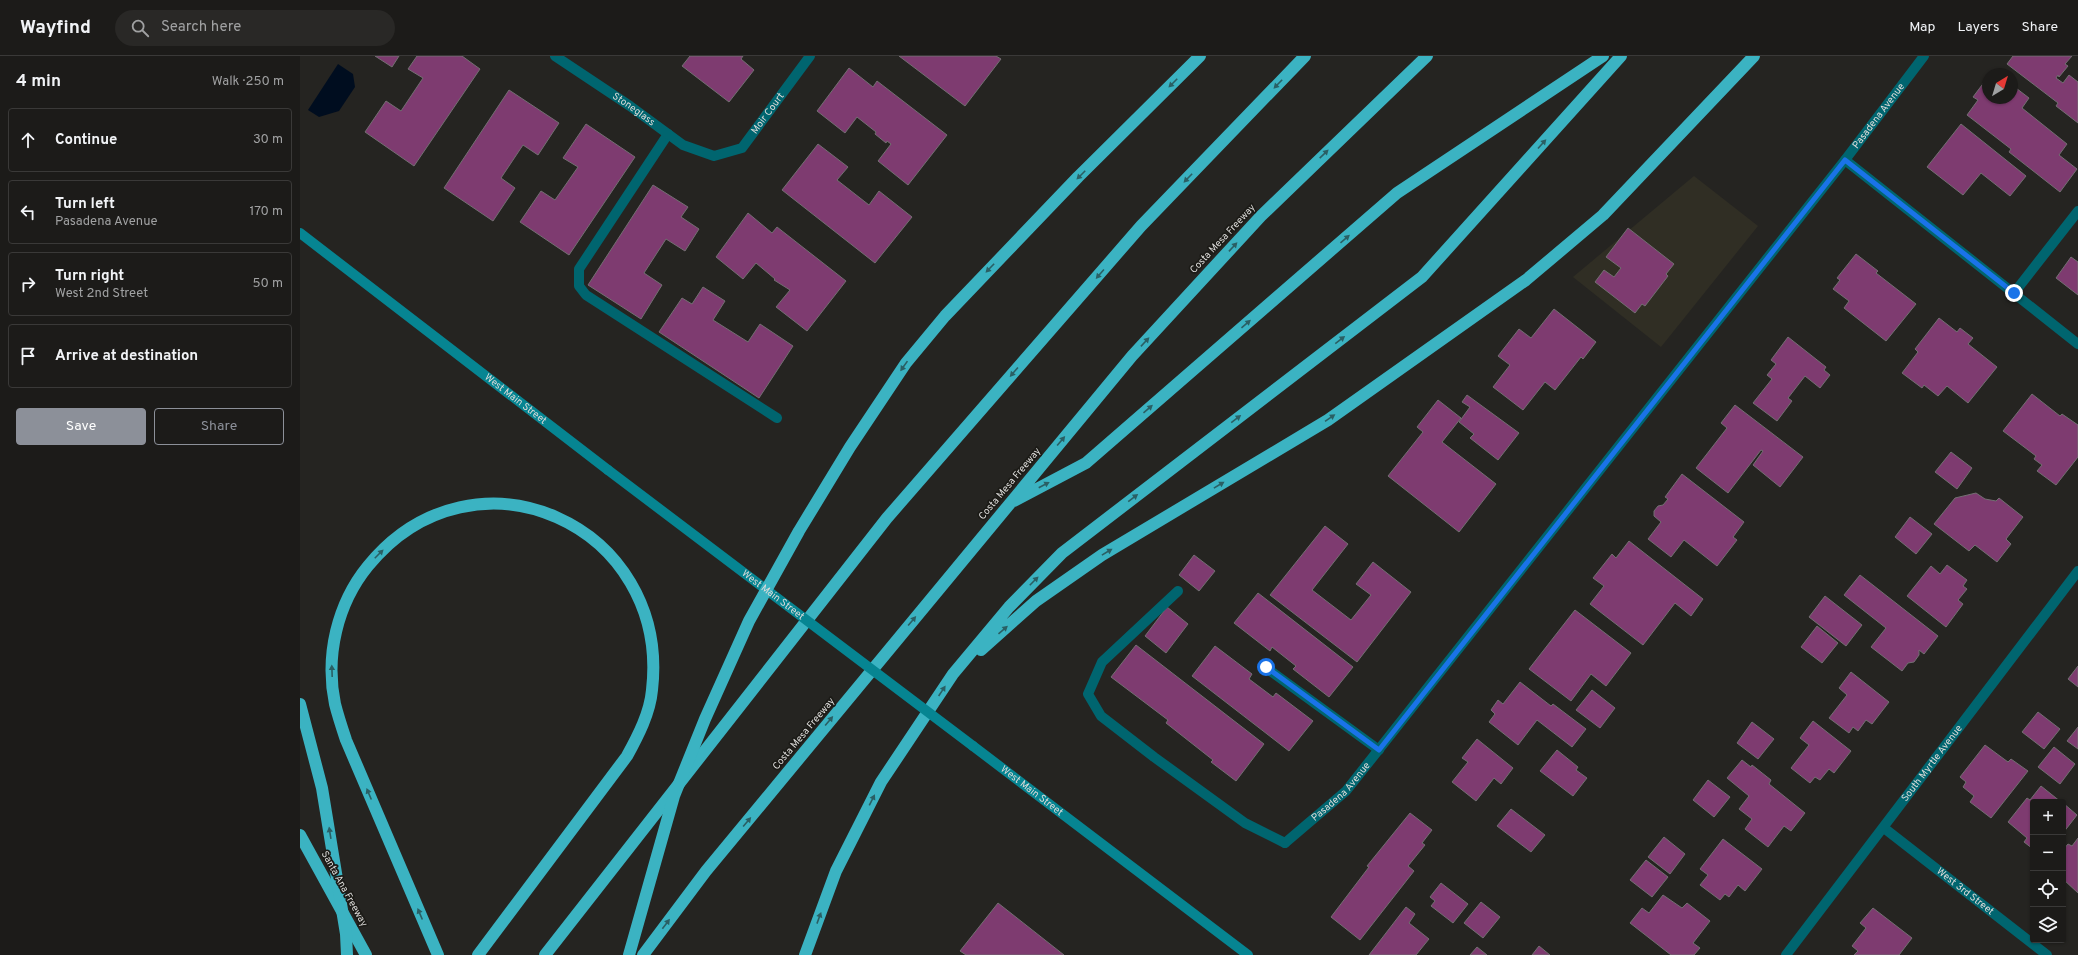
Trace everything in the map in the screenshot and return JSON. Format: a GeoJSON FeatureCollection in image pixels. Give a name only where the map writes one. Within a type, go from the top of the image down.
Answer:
{"type":"FeatureCollection","features":[{"type":"Feature","properties":{"kind":"highway"},"geometry":{"type":"LineString","coordinates":[[629,955],[674,796],[705,719],[749,621],[799,531],[850,447],[906,363],[945,316],[1078,177],[1200,56]]}},
{"type":"Feature","properties":{"kind":"highway"},"geometry":{"type":"LineString","coordinates":[[545,955],[887,518],[1141,226],[1305,56]]}},
{"type":"Feature","properties":{"kind":"highway","name":"Costa Mesa Freeway"},"geometry":{"type":"LineString","coordinates":[[643,955],[706,871],[1132,356],[1261,216],[1427,56]]}},
{"type":"Feature","properties":{"kind":"highway"},"geometry":{"type":"LineString","coordinates":[[1009,504],[1086,463],[1397,193],[1603,56]]}},
{"type":"Feature","properties":{"kind":"highway"},"geometry":{"type":"LineString","coordinates":[[805,955],[836,871],[881,782],[953,674],[1008,607],[1062,553],[1422,277],[1621,56]]}},
{"type":"Feature","properties":{"kind":"highway"},"geometry":{"type":"LineString","coordinates":[[953,674],[1036,601],[1102,555],[1328,420],[1526,280],[1603,214],[1754,56]]}},
{"type":"Feature","properties":{"kind":"highway"},"geometry":{"type":"LineString","coordinates":[[437,952],[346,740],[335,704],[332,682],[331,660],[334,638],[350,594],[360,576],[374,559],[399,534],[416,523],[455,508],[476,505],[514,505],[536,509],[572,525],[600,544],[622,569],[639,596],[649,625],[654,661],[652,690],[649,704],[637,738],[627,756],[478,955]]}},
{"type":"Feature","properties":{"kind":"highway"},"geometry":{"type":"LineString","coordinates":[[300,704],[322,788],[346,934],[347,955]]}},
{"type":"Feature","properties":{"kind":"highway","name":"Santa Ana Freeway"},"geometry":{"type":"LineString","coordinates":[[300,835],[366,955]]}},
{"type":"Feature","properties":{"kind":"street","name":"Stoneglass"},"geometry":{"type":"LineString","coordinates":[[555,56],[683,145],[714,156]]}},
{"type":"Feature","properties":{"kind":"street","name":"Moir Court"},"geometry":{"type":"LineString","coordinates":[[714,156],[742,148],[810,56]]}},
{"type":"Feature","properties":{"kind":"street","name":"Pasadena Avenue"},"geometry":{"type":"LineString","coordinates":[[1178,591],[1102,662],[1088,694],[1100,716],[1154,757],[1246,823],[1285,843],[1346,791],[1845,160],[1924,56]]}},
{"type":"Feature","properties":{"kind":"street"},"geometry":{"type":"LineString","coordinates":[[668,134],[579,269],[579,286],[586,294],[777,418]]}},
{"type":"Feature","properties":{"kind":"street"},"geometry":{"type":"LineString","coordinates":[[1845,160],[2078,344]]}},
{"type":"Feature","properties":{"kind":"street"},"geometry":{"type":"LineString","coordinates":[[2014,293],[2078,211]]}},
{"type":"Feature","properties":{"kind":"street","name":"West Main Street"},"geometry":{"type":"LineString","coordinates":[[300,233],[608,470],[1248,955]]}},
{"type":"Feature","properties":{"kind":"street","name":"South Myrtle Avenue"},"geometry":{"type":"LineString","coordinates":[[1786,955],[2078,571]]}},
{"type":"Feature","properties":{"kind":"street"},"geometry":{"type":"LineString","coordinates":[[1266,667],[1379,750]]}},
{"type":"Feature","properties":{"kind":"street","name":"West 3rd Street"},"geometry":{"type":"LineString","coordinates":[[1884,828],[2048,955]]}},
{"type":"Feature","properties":{"kind":"shaded area"},"geometry":{"type":"Polygon","coordinates":[[[1694,176],[1758,226],[1661,347],[1573,277],[1694,176]]]}},
{"type":"Feature","properties":{"kind":"water"},"geometry":{"type":"Polygon","coordinates":[[[338,64],[353,74],[355,87],[339,111],[319,117],[308,110],[338,64]]]}},
{"type":"Feature","properties":{"kind":"building"},"geometry":{"type":"Polygon","coordinates":[[[375,56],[399,56],[392,67],[375,56]]]}},
{"type":"Feature","properties":{"kind":"building"},"geometry":{"type":"Polygon","coordinates":[[[417,56],[462,56],[480,69],[414,166],[365,132],[386,101],[401,111],[423,78],[408,69],[417,56]]]}},
{"type":"Feature","properties":{"kind":"building"},"geometry":{"type":"Polygon","coordinates":[[[690,56],[743,56],[741,59],[754,70],[729,102],[682,66],[690,56]]]}},
{"type":"Feature","properties":{"kind":"building"},"geometry":{"type":"Polygon","coordinates":[[[899,56],[996,56],[1001,59],[965,106],[899,56]]]}},
{"type":"Feature","properties":{"kind":"building"},"geometry":{"type":"Polygon","coordinates":[[[2013,56],[2072,56],[2065,64],[2068,66],[2059,77],[2058,75],[2056,78],[2063,83],[2069,75],[2078,82],[2078,123],[2056,106],[2058,103],[2018,72],[2018,68],[2012,68],[2007,64],[2013,56]]]}},
{"type":"Feature","properties":{"kind":"building"},"geometry":{"type":"Polygon","coordinates":[[[849,68],[873,87],[877,81],[947,135],[908,185],[878,161],[891,144],[887,141],[886,143],[875,134],[876,132],[857,117],[845,133],[817,111],[849,68]]]}},
{"type":"Feature","properties":{"kind":"building"},"geometry":{"type":"Polygon","coordinates":[[[1982,85],[1982,104],[2018,104],[2018,90],[2029,98],[2022,108],[2067,144],[2059,155],[2077,169],[2060,192],[2009,152],[2011,149],[1967,115],[1978,100],[1973,97],[1982,85]]]}},
{"type":"Feature","properties":{"kind":"building"},"geometry":{"type":"Polygon","coordinates":[[[509,90],[559,123],[538,155],[523,145],[501,178],[515,188],[493,221],[444,188],[509,90]]]}},
{"type":"Feature","properties":{"kind":"building"},"geometry":{"type":"Polygon","coordinates":[[[586,124],[635,157],[569,255],[520,222],[541,191],[555,200],[578,167],[563,158],[586,124]]]}},
{"type":"Feature","properties":{"kind":"building"},"geometry":{"type":"Polygon","coordinates":[[[1961,124],[2026,176],[2010,196],[1981,173],[1963,195],[1927,167],[1961,124]]]}},
{"type":"Feature","properties":{"kind":"building"},"geometry":{"type":"Polygon","coordinates":[[[818,144],[848,167],[837,180],[869,205],[879,191],[912,217],[875,263],[782,190],[818,144]]]}},
{"type":"Feature","properties":{"kind":"building"},"geometry":{"type":"Polygon","coordinates":[[[653,185],[688,207],[681,217],[699,229],[685,251],[666,239],[644,273],[662,285],[641,319],[588,285],[653,185]]]}},
{"type":"Feature","properties":{"kind":"building"},"geometry":{"type":"Polygon","coordinates":[[[748,213],[772,233],[777,227],[846,281],[807,331],[776,307],[790,290],[774,280],[775,279],[756,263],[743,279],[716,257],[748,213]]]}},
{"type":"Feature","properties":{"kind":"building"},"geometry":{"type":"Polygon","coordinates":[[[1628,228],[1674,264],[1666,274],[1668,276],[1645,306],[1642,304],[1635,313],[1595,282],[1604,270],[1614,277],[1621,268],[1606,257],[1628,228]]]}},
{"type":"Feature","properties":{"kind":"building"},"geometry":{"type":"Polygon","coordinates":[[[1856,254],[1878,271],[1876,273],[1916,304],[1886,341],[1844,308],[1849,301],[1833,289],[1840,280],[1837,278],[1856,254]]]}},
{"type":"Feature","properties":{"kind":"building"},"geometry":{"type":"Polygon","coordinates":[[[2071,257],[2078,262],[2078,295],[2056,278],[2071,257]]]}},
{"type":"Feature","properties":{"kind":"building"},"geometry":{"type":"Polygon","coordinates":[[[703,287],[725,301],[713,320],[748,342],[760,324],[793,346],[759,398],[659,332],[682,298],[692,304],[703,287]]]}},
{"type":"Feature","properties":{"kind":"building"},"geometry":{"type":"Polygon","coordinates":[[[1554,309],[1596,342],[1583,359],[1581,357],[1555,390],[1545,382],[1523,410],[1493,387],[1510,365],[1498,356],[1519,329],[1531,338],[1554,309]]]}},
{"type":"Feature","properties":{"kind":"building"},"geometry":{"type":"Polygon","coordinates":[[[1939,318],[1957,332],[1960,328],[1973,338],[1968,344],[1997,367],[1968,403],[1947,386],[1938,396],[1924,385],[1922,388],[1902,373],[1918,352],[1915,349],[1939,318]]]}},
{"type":"Feature","properties":{"kind":"building"},"geometry":{"type":"Polygon","coordinates":[[[1788,337],[1826,367],[1824,370],[1830,375],[1820,388],[1805,376],[1788,398],[1792,401],[1777,421],[1753,403],[1772,379],[1767,375],[1776,364],[1771,360],[1788,337]]]}},
{"type":"Feature","properties":{"kind":"building"},"geometry":{"type":"Polygon","coordinates":[[[2032,394],[2060,416],[2062,414],[2078,425],[2078,457],[2056,485],[2037,471],[2042,465],[2034,459],[2036,456],[2003,431],[2032,394]]]}},
{"type":"Feature","properties":{"kind":"building"},"geometry":{"type":"Polygon","coordinates":[[[1467,395],[1519,433],[1498,460],[1470,438],[1474,434],[1459,422],[1470,407],[1462,402],[1467,395]]]}},
{"type":"Feature","properties":{"kind":"building"},"geometry":{"type":"Polygon","coordinates":[[[1438,400],[1461,418],[1442,442],[1496,484],[1459,532],[1388,476],[1423,432],[1417,427],[1438,400]]]}},
{"type":"Feature","properties":{"kind":"building"},"geometry":{"type":"Polygon","coordinates":[[[1735,405],[1803,457],[1780,487],[1753,465],[1763,451],[1761,450],[1728,493],[1696,468],[1727,428],[1721,423],[1735,405]]]}},
{"type":"Feature","properties":{"kind":"building"},"geometry":{"type":"Polygon","coordinates":[[[1951,452],[1972,468],[1957,489],[1935,472],[1951,452]]]}},
{"type":"Feature","properties":{"kind":"building"},"geometry":{"type":"Polygon","coordinates":[[[1682,474],[1744,522],[1733,537],[1737,540],[1717,566],[1684,540],[1671,557],[1648,539],[1661,522],[1654,516],[1654,511],[1658,506],[1663,505],[1668,499],[1665,497],[1682,474]]]}},
{"type":"Feature","properties":{"kind":"building"},"geometry":{"type":"Polygon","coordinates":[[[1976,493],[1985,499],[1996,501],[1999,498],[2023,517],[2006,539],[2011,544],[1997,562],[1975,545],[1969,551],[1934,524],[1955,498],[1976,493]]]}},
{"type":"Feature","properties":{"kind":"building"},"geometry":{"type":"Polygon","coordinates":[[[1910,517],[1932,534],[1916,554],[1895,537],[1910,517]]]}},
{"type":"Feature","properties":{"kind":"building"},"geometry":{"type":"Polygon","coordinates":[[[1325,526],[1348,544],[1312,590],[1351,620],[1371,595],[1356,584],[1373,562],[1411,592],[1357,662],[1270,595],[1325,526]]]}},
{"type":"Feature","properties":{"kind":"building"},"geometry":{"type":"Polygon","coordinates":[[[1629,541],[1703,599],[1691,616],[1675,603],[1643,645],[1590,604],[1604,586],[1593,578],[1612,554],[1616,558],[1629,541]]]}},
{"type":"Feature","properties":{"kind":"building"},"geometry":{"type":"Polygon","coordinates":[[[1194,555],[1215,571],[1199,591],[1179,575],[1194,555]]]}},
{"type":"Feature","properties":{"kind":"building"},"geometry":{"type":"Polygon","coordinates":[[[1947,565],[1967,580],[1963,586],[1967,589],[1958,600],[1963,604],[1946,627],[1907,596],[1931,566],[1940,574],[1947,565]]]}},
{"type":"Feature","properties":{"kind":"building"},"geometry":{"type":"Polygon","coordinates":[[[1860,575],[1938,636],[1924,654],[1919,650],[1919,655],[1914,662],[1908,663],[1902,671],[1871,647],[1886,628],[1844,595],[1860,575]]]}},
{"type":"Feature","properties":{"kind":"building"},"geometry":{"type":"Polygon","coordinates":[[[1258,593],[1353,667],[1329,697],[1293,669],[1296,666],[1272,647],[1270,651],[1234,623],[1258,593]]]}},
{"type":"Feature","properties":{"kind":"building"},"geometry":{"type":"Polygon","coordinates":[[[1825,596],[1862,625],[1846,646],[1809,617],[1825,596]]]}},
{"type":"Feature","properties":{"kind":"building"},"geometry":{"type":"Polygon","coordinates":[[[1167,607],[1188,624],[1166,653],[1145,636],[1167,607]]]}},
{"type":"Feature","properties":{"kind":"building"},"geometry":{"type":"Polygon","coordinates":[[[1575,610],[1631,653],[1606,686],[1591,674],[1571,701],[1529,669],[1575,610]]]}},
{"type":"Feature","properties":{"kind":"building"},"geometry":{"type":"Polygon","coordinates":[[[1817,626],[1838,643],[1822,663],[1801,647],[1817,626]]]}},
{"type":"Feature","properties":{"kind":"building"},"geometry":{"type":"Polygon","coordinates":[[[1136,645],[1264,744],[1236,781],[1211,762],[1213,760],[1166,723],[1168,720],[1111,677],[1136,645]]]}},
{"type":"Feature","properties":{"kind":"building"},"geometry":{"type":"Polygon","coordinates":[[[1215,646],[1252,674],[1249,679],[1273,697],[1276,693],[1313,721],[1289,751],[1192,676],[1215,646]]]}},
{"type":"Feature","properties":{"kind":"building"},"geometry":{"type":"Polygon","coordinates":[[[2078,666],[2078,687],[2068,679],[2078,666]]]}},
{"type":"Feature","properties":{"kind":"building"},"geometry":{"type":"Polygon","coordinates":[[[1851,672],[1889,702],[1872,724],[1866,720],[1858,731],[1853,727],[1849,733],[1829,718],[1847,695],[1839,688],[1851,672]]]}},
{"type":"Feature","properties":{"kind":"building"},"geometry":{"type":"Polygon","coordinates":[[[1520,682],[1551,706],[1553,704],[1586,729],[1572,747],[1537,720],[1518,745],[1489,722],[1495,714],[1491,710],[1498,700],[1503,704],[1520,682]]]}},
{"type":"Feature","properties":{"kind":"building"},"geometry":{"type":"Polygon","coordinates":[[[1592,690],[1615,708],[1600,728],[1576,710],[1592,690]]]}},
{"type":"Feature","properties":{"kind":"building"},"geometry":{"type":"Polygon","coordinates":[[[2038,712],[2060,729],[2044,749],[2022,732],[2038,712]]]}},
{"type":"Feature","properties":{"kind":"building"},"geometry":{"type":"Polygon","coordinates":[[[1813,721],[1851,751],[1834,773],[1829,769],[1820,780],[1815,777],[1810,783],[1791,768],[1809,745],[1800,738],[1813,721]]]}},
{"type":"Feature","properties":{"kind":"building"},"geometry":{"type":"Polygon","coordinates":[[[1752,722],[1774,739],[1758,759],[1737,743],[1752,722]]]}},
{"type":"Feature","properties":{"kind":"building"},"geometry":{"type":"Polygon","coordinates":[[[2078,727],[2078,749],[2067,741],[2078,727]]]}},
{"type":"Feature","properties":{"kind":"building"},"geometry":{"type":"Polygon","coordinates":[[[1477,739],[1513,768],[1501,784],[1494,778],[1476,801],[1452,782],[1468,762],[1462,758],[1477,739]]]}},
{"type":"Feature","properties":{"kind":"building"},"geometry":{"type":"Polygon","coordinates":[[[1985,745],[2008,762],[2011,759],[2028,771],[1991,818],[1970,802],[1974,796],[1963,787],[1966,782],[1960,777],[1985,745]]]}},
{"type":"Feature","properties":{"kind":"building"},"geometry":{"type":"Polygon","coordinates":[[[2054,747],[2075,764],[2060,784],[2038,767],[2054,747]]]}},
{"type":"Feature","properties":{"kind":"building"},"geometry":{"type":"Polygon","coordinates":[[[1557,750],[1578,767],[1576,770],[1587,778],[1573,796],[1540,771],[1557,750]]]}},
{"type":"Feature","properties":{"kind":"building"},"geometry":{"type":"Polygon","coordinates":[[[1742,760],[1751,767],[1752,765],[1771,780],[1769,784],[1805,813],[1791,831],[1784,826],[1768,847],[1745,829],[1752,819],[1739,809],[1749,796],[1727,778],[1742,760]]]}},
{"type":"Feature","properties":{"kind":"building"},"geometry":{"type":"Polygon","coordinates":[[[1708,780],[1730,797],[1714,817],[1693,800],[1708,780]]]}},
{"type":"Feature","properties":{"kind":"building"},"geometry":{"type":"Polygon","coordinates":[[[2041,786],[2057,799],[2031,799],[2041,786]]]}},
{"type":"Feature","properties":{"kind":"building"},"geometry":{"type":"Polygon","coordinates":[[[2027,798],[2030,800],[2030,847],[2024,842],[2027,838],[2008,822],[2027,798]]]}},
{"type":"Feature","properties":{"kind":"building"},"geometry":{"type":"Polygon","coordinates":[[[2066,806],[2077,815],[2066,829],[2066,806]]]}},
{"type":"Feature","properties":{"kind":"building"},"geometry":{"type":"Polygon","coordinates":[[[1511,809],[1545,835],[1531,852],[1497,826],[1511,809]]]}},
{"type":"Feature","properties":{"kind":"building"},"geometry":{"type":"Polygon","coordinates":[[[1410,813],[1432,830],[1422,843],[1425,845],[1408,866],[1414,871],[1360,940],[1331,917],[1369,867],[1367,866],[1410,813]]]}},
{"type":"Feature","properties":{"kind":"building"},"geometry":{"type":"Polygon","coordinates":[[[1664,837],[1685,854],[1670,874],[1648,857],[1664,837]]]}},
{"type":"Feature","properties":{"kind":"building"},"geometry":{"type":"Polygon","coordinates":[[[2078,838],[2078,893],[2066,882],[2066,846],[2068,844],[2072,846],[2078,838]]]}},
{"type":"Feature","properties":{"kind":"building"},"geometry":{"type":"Polygon","coordinates":[[[1723,839],[1762,869],[1745,891],[1738,885],[1729,897],[1725,894],[1720,900],[1700,885],[1708,875],[1700,869],[1723,839]]]}},
{"type":"Feature","properties":{"kind":"building"},"geometry":{"type":"Polygon","coordinates":[[[1646,860],[1668,877],[1652,897],[1630,880],[1646,860]]]}},
{"type":"Feature","properties":{"kind":"building"},"geometry":{"type":"Polygon","coordinates":[[[1441,883],[1468,904],[1453,923],[1431,906],[1435,901],[1430,897],[1441,883]]]}},
{"type":"Feature","properties":{"kind":"building"},"geometry":{"type":"Polygon","coordinates":[[[1663,895],[1682,908],[1687,903],[1710,921],[1693,943],[1700,948],[1694,955],[1671,955],[1630,923],[1642,908],[1649,913],[1663,895]]]}},
{"type":"Feature","properties":{"kind":"building"},"geometry":{"type":"Polygon","coordinates":[[[1481,902],[1500,917],[1483,938],[1464,923],[1481,902]]]}},
{"type":"Feature","properties":{"kind":"building"},"geometry":{"type":"Polygon","coordinates":[[[998,903],[1064,955],[966,955],[960,951],[998,903]]]}},
{"type":"Feature","properties":{"kind":"building"},"geometry":{"type":"Polygon","coordinates":[[[1406,907],[1415,914],[1409,923],[1429,939],[1416,955],[1369,955],[1406,907]]]}},
{"type":"Feature","properties":{"kind":"building"},"geometry":{"type":"Polygon","coordinates":[[[1873,908],[1912,938],[1899,955],[1854,955],[1858,951],[1852,946],[1866,928],[1860,923],[1873,908]]]}},
{"type":"Feature","properties":{"kind":"building"},"geometry":{"type":"Polygon","coordinates":[[[1539,946],[1550,955],[1532,955],[1539,946]]]}},
{"type":"Feature","properties":{"kind":"building"},"geometry":{"type":"Polygon","coordinates":[[[1477,947],[1487,955],[1470,955],[1477,947]]]}},
{"type":"Feature","properties":{"kind":"route"},"geometry":{"type":"LineString","coordinates":[[1266,667],[1379,750],[1845,160],[2014,293]]}}]}
